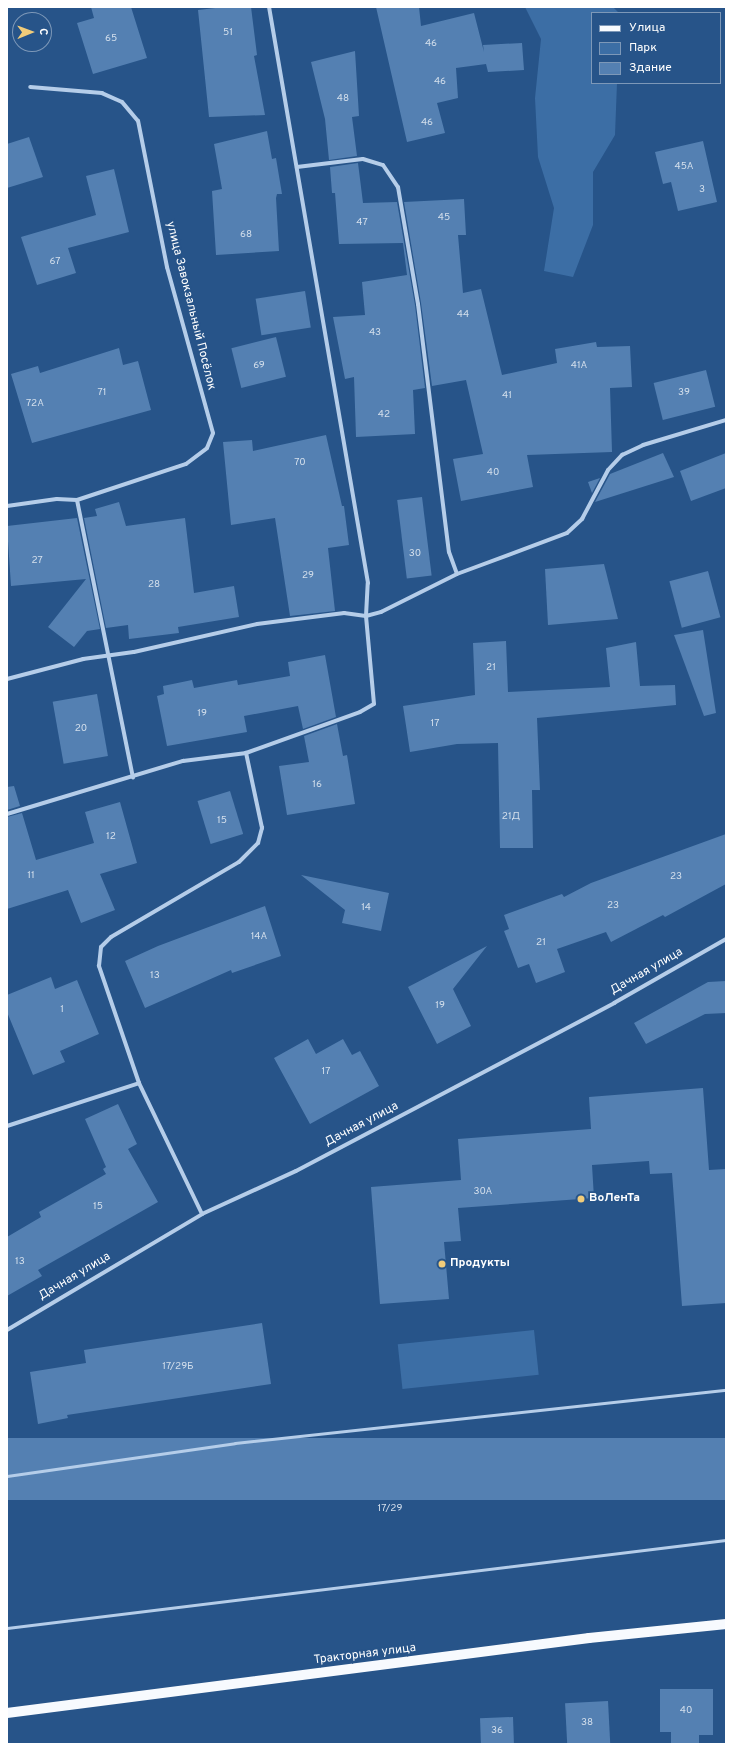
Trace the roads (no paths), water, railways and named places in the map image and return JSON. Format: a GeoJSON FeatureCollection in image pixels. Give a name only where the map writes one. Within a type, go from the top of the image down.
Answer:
{"type":"FeatureCollection","features":[{"type":"Feature","properties":{"kind":"main road","name":"Тракторная улица"},"geometry":{"type":"LineString","coordinates":[[7,1713],[589,1638],[726,1624]]}},
{"type":"Feature","properties":{"kind":"street"},"geometry":{"type":"LineString","coordinates":[[7,814],[183,761],[246,753],[360,712],[374,704],[366,616],[368,583],[269,7]]}},
{"type":"Feature","properties":{"kind":"street","name":"улица Завокзальный Посёлок"},"geometry":{"type":"LineString","coordinates":[[7,506],[57,499],[77,500],[186,464],[207,448],[213,433],[167,266],[138,121],[122,102],[102,93],[30,87]]}},
{"type":"Feature","properties":{"kind":"street"},"geometry":{"type":"LineString","coordinates":[[297,167],[363,159],[383,165],[398,187],[418,304],[449,552],[457,574]]}},
{"type":"Feature","properties":{"kind":"street"},"geometry":{"type":"LineString","coordinates":[[7,679],[83,659],[108,656],[257,624],[344,613],[366,616],[381,612],[457,574],[567,534],[582,519],[608,470],[622,454],[643,445],[726,420]]}},
{"type":"Feature","properties":{"kind":"street"},"geometry":{"type":"LineString","coordinates":[[77,500],[133,777]]}},
{"type":"Feature","properties":{"kind":"street"},"geometry":{"type":"LineString","coordinates":[[202,1214],[139,1083],[99,966],[101,947],[111,937],[178,896],[239,862],[258,843],[262,828],[246,753]]}},
{"type":"Feature","properties":{"kind":"street","name":"Дачная улица"},"geometry":{"type":"LineString","coordinates":[[7,1330],[202,1214],[296,1171],[614,1003],[726,939]]}},
{"type":"Feature","properties":{"kind":"street"},"geometry":{"type":"LineString","coordinates":[[7,1126],[139,1083]]}},
{"type":"Feature","properties":{"kind":"lane"},"geometry":{"type":"LineString","coordinates":[[7,1476],[235,1443],[726,1390]]}},
{"type":"Feature","properties":{"kind":"lane"},"geometry":{"type":"LineString","coordinates":[[7,1628],[726,1540]]}},
{"type":"Feature","properties":{"kind":"place","name":"ВоЛенТа"},"geometry":{"type":"Point","coordinates":[581,1199]}},
{"type":"Feature","properties":{"kind":"place","name":"Продукты"},"geometry":{"type":"Point","coordinates":[442,1264]}}]}
